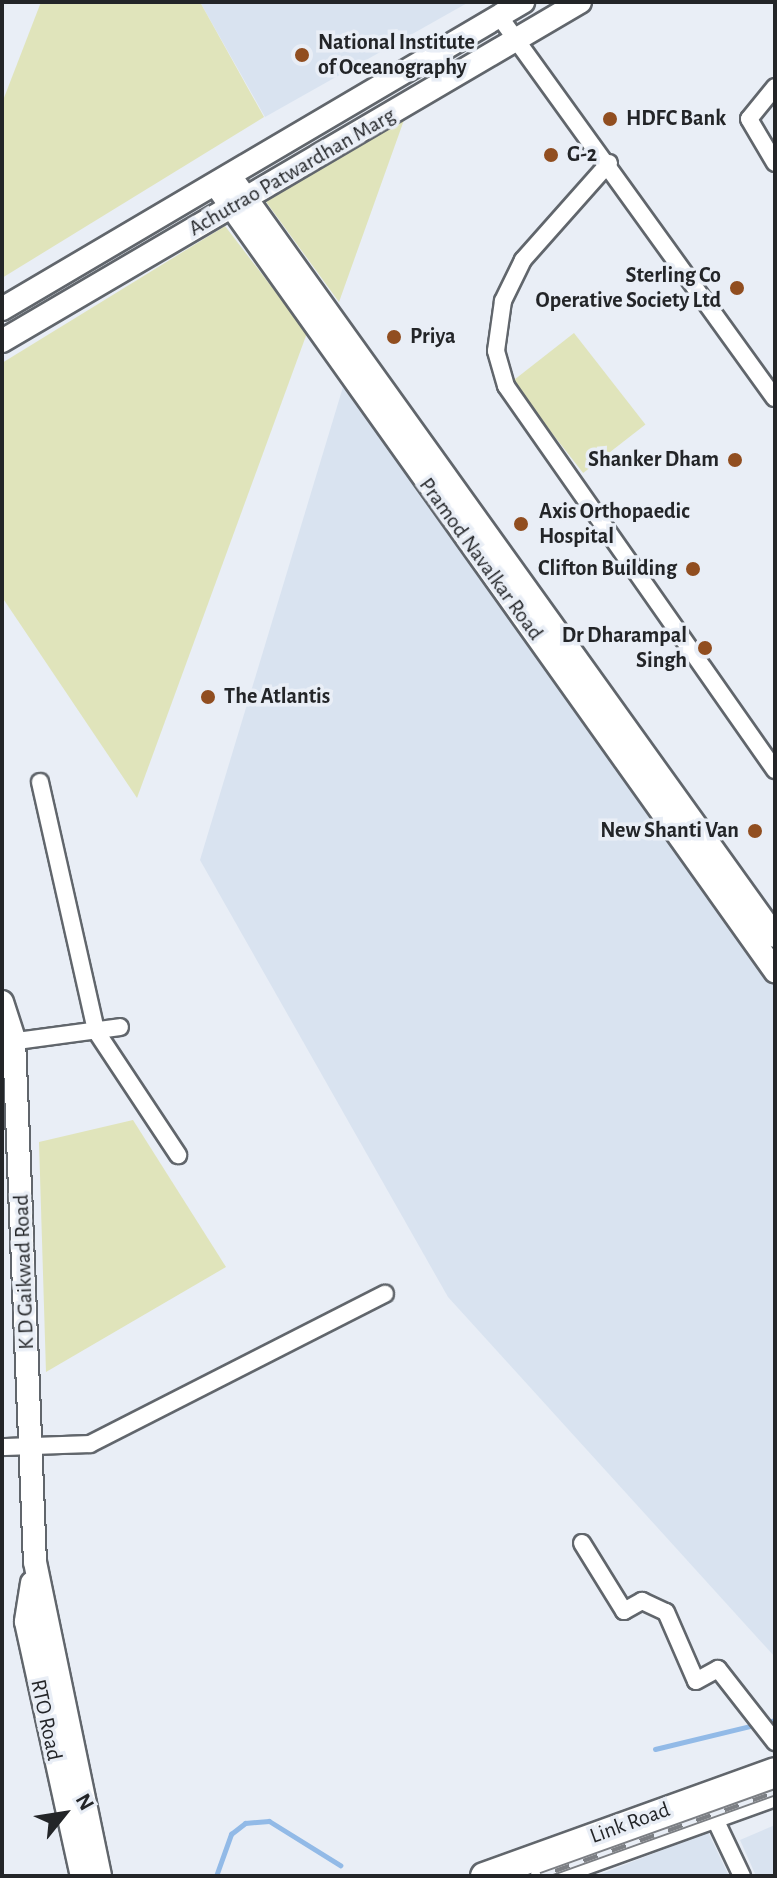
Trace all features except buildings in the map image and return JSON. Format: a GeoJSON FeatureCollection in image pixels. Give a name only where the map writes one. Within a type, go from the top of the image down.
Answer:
{"type":"FeatureCollection","features":[{"type":"Feature","properties":{"kind":"main road","name":"Link Road"},"geometry":{"type":"LineString","coordinates":[[484,1876],[775,1771]]}},
{"type":"Feature","properties":{"kind":"main road","name":"Link Road"},"geometry":{"type":"LineString","coordinates":[[544,1876],[775,1793]]}},
{"type":"Feature","properties":{"kind":"street","name":"Achutrao Patwardhan Marg"},"geometry":{"type":"LineString","coordinates":[[2,309],[523,2]]}},
{"type":"Feature","properties":{"kind":"street","name":"Achutrao Patwardhan Marg"},"geometry":{"type":"LineString","coordinates":[[2,341],[580,2]]}},
{"type":"Feature","properties":{"kind":"street"},"geometry":{"type":"LineString","coordinates":[[499,16],[609,163],[775,398]]}},
{"type":"Feature","properties":{"kind":"street"},"geometry":{"type":"LineString","coordinates":[[775,87],[749,119],[775,163]]}},
{"type":"Feature","properties":{"kind":"street"},"geometry":{"type":"LineString","coordinates":[[609,163],[523,260],[503,301],[496,351],[506,386],[775,770]]}},
{"type":"Feature","properties":{"kind":"street","name":"Pramod Navalkar Road"},"geometry":{"type":"LineString","coordinates":[[223,181],[676,814],[775,971]]}},
{"type":"Feature","properties":{"kind":"street"},"geometry":{"type":"LineString","coordinates":[[40,782],[96,1031],[178,1155]]}},
{"type":"Feature","properties":{"kind":"street","name":"Pramod Navalkar Road"},"geometry":{"type":"LineString","coordinates":[[676,814],[775,936]]}},
{"type":"Feature","properties":{"kind":"street","name":"K D Gaikwad Road"},"geometry":{"type":"LineString","coordinates":[[2,1002],[8,1042],[29,1448]]}},
{"type":"Feature","properties":{"kind":"street"},"geometry":{"type":"LineString","coordinates":[[8,1042],[120,1027]]}},
{"type":"Feature","properties":{"kind":"street"},"geometry":{"type":"LineString","coordinates":[[2,1447],[90,1444],[385,1294]]}},
{"type":"Feature","properties":{"kind":"street","name":"RTO Road"},"geometry":{"type":"LineString","coordinates":[[29,1448],[35,1562],[100,1876]]}},
{"type":"Feature","properties":{"kind":"street"},"geometry":{"type":"LineString","coordinates":[[582,1543],[624,1611],[642,1601],[666,1612],[696,1681],[718,1669],[768,1731]]}},
{"type":"Feature","properties":{"kind":"street","name":"RTO Road"},"geometry":{"type":"LineString","coordinates":[[35,1562],[26,1622],[82,1876]]}},
{"type":"Feature","properties":{"kind":"street"},"geometry":{"type":"LineString","coordinates":[[713,1815],[742,1876]]}},
{"type":"Feature","properties":{"kind":"shaded area","name":"National Institute of Oceanography"},"geometry":{"type":"Polygon","coordinates":[[[200,2],[469,2],[265,117],[200,2]]]}},
{"type":"Feature","properties":{"kind":"shaded area"},"geometry":{"type":"Polygon","coordinates":[[[343,387],[775,982],[775,1657],[448,1297],[200,860],[343,387]]]}},
{"type":"Feature","properties":{"kind":"shaded area"},"geometry":{"type":"Polygon","coordinates":[[[775,1825],[775,1876],[756,1876],[740,1840],[775,1825]]]}},
{"type":"Feature","properties":{"kind":"shaded area"},"geometry":{"type":"Polygon","coordinates":[[[708,1832],[729,1876],[596,1876],[708,1832]]]}},
{"type":"Feature","properties":{"kind":"green space"},"geometry":{"type":"Polygon","coordinates":[[[41,2],[200,2],[264,117],[2,278],[2,103],[41,2]]]}},
{"type":"Feature","properties":{"kind":"green space"},"geometry":{"type":"Polygon","coordinates":[[[404,120],[339,302],[264,199],[404,120]]]}},
{"type":"Feature","properties":{"kind":"green space"},"geometry":{"type":"Polygon","coordinates":[[[225,226],[307,333],[137,798],[2,597],[2,363],[225,226]]]}},
{"type":"Feature","properties":{"kind":"green space"},"geometry":{"type":"Polygon","coordinates":[[[574,333],[645,424],[583,473],[512,382],[574,333]]]}},
{"type":"Feature","properties":{"kind":"green space"},"geometry":{"type":"Polygon","coordinates":[[[133,1120],[226,1267],[46,1372],[39,1142],[133,1120]]]}},
{"type":"Feature","properties":{"kind":"waterway"},"geometry":{"type":"LineString","coordinates":[[655,1749],[775,1720]]}},
{"type":"Feature","properties":{"kind":"waterway"},"geometry":{"type":"LineString","coordinates":[[216,1876],[231,1834],[245,1823],[269,1821],[340,1865]]}},
{"type":"Feature","properties":{"kind":"railway"},"geometry":{"type":"LineString","coordinates":[[541,1876],[775,1792]]}},
{"type":"Feature","properties":{"kind":"place","name":"National Institute of Oceanography"},"geometry":{"type":"Point","coordinates":[302,55]}},
{"type":"Feature","properties":{"kind":"place","name":"HDFC Bank"},"geometry":{"type":"Point","coordinates":[610,119]}},
{"type":"Feature","properties":{"kind":"place","name":"G-2"},"geometry":{"type":"Point","coordinates":[551,155]}},
{"type":"Feature","properties":{"kind":"place","name":"Sterling Co Operative Society Ltd"},"geometry":{"type":"Point","coordinates":[737,288]}},
{"type":"Feature","properties":{"kind":"place","name":"Priya"},"geometry":{"type":"Point","coordinates":[394,337]}},
{"type":"Feature","properties":{"kind":"place","name":"Shanker Dham"},"geometry":{"type":"Point","coordinates":[735,460]}},
{"type":"Feature","properties":{"kind":"place","name":"Axis Orthopaedic Hospital"},"geometry":{"type":"Point","coordinates":[521,524]}},
{"type":"Feature","properties":{"kind":"place","name":"Clifton Building"},"geometry":{"type":"Point","coordinates":[693,569]}},
{"type":"Feature","properties":{"kind":"place","name":"Dr Dharampal Singh"},"geometry":{"type":"Point","coordinates":[705,648]}},
{"type":"Feature","properties":{"kind":"place","name":"The Atlantis"},"geometry":{"type":"Point","coordinates":[208,697]}},
{"type":"Feature","properties":{"kind":"place","name":"New Shanti Van"},"geometry":{"type":"Point","coordinates":[755,831]}}]}
